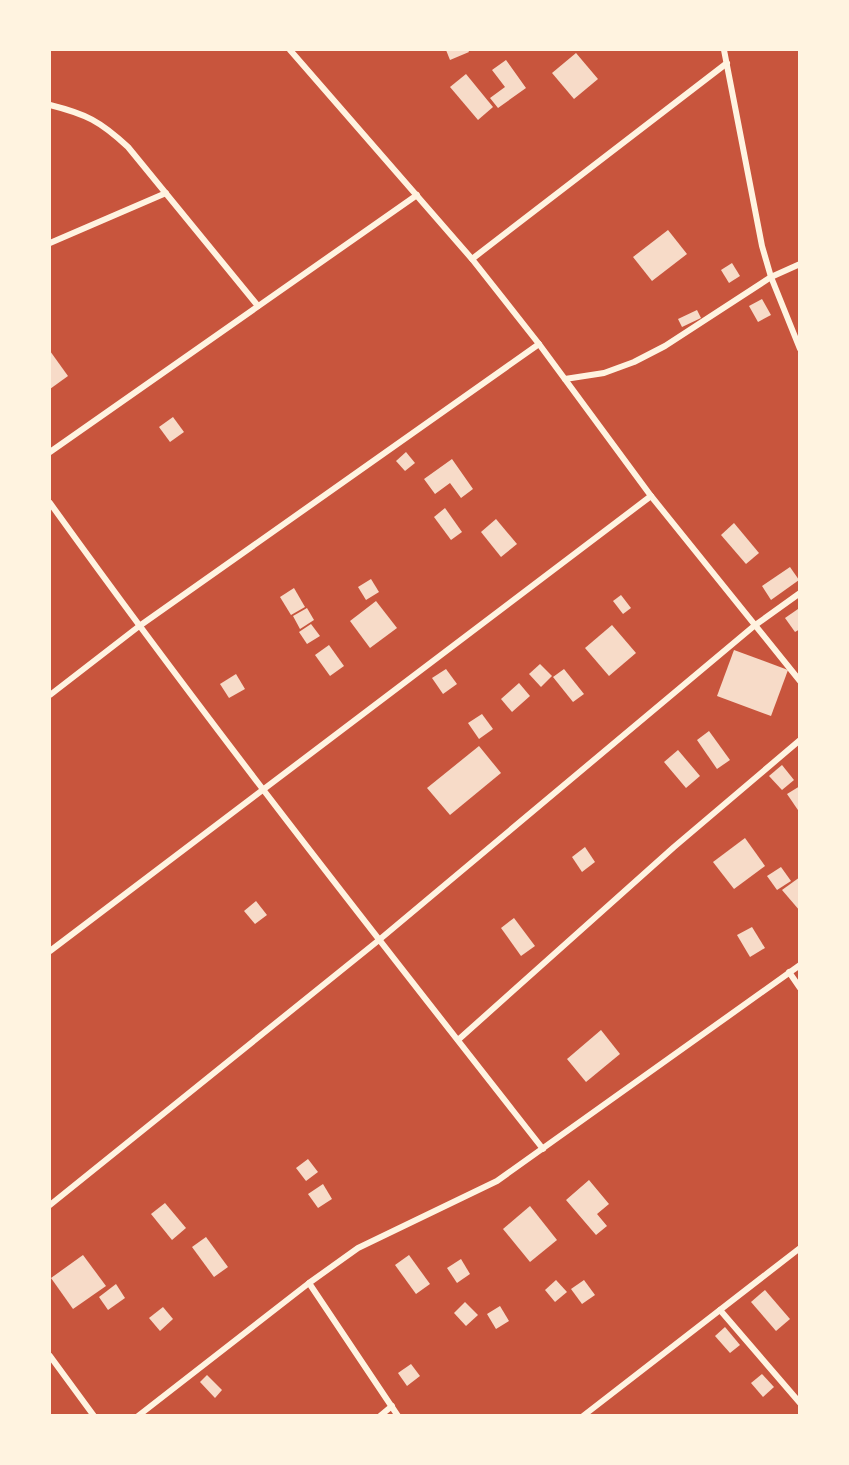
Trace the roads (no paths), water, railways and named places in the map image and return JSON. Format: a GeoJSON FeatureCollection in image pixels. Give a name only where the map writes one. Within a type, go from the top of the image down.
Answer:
{"type":"FeatureCollection","features":[{"type":"Feature","properties":{"kind":"street"},"geometry":{"type":"LineString","coordinates":[[290,50],[472,259],[539,344],[651,495],[800,681]]}},
{"type":"Feature","properties":{"kind":"street"},"geometry":{"type":"LineString","coordinates":[[724,50],[762,246],[771,277],[800,349]]}},
{"type":"Feature","properties":{"kind":"street"},"geometry":{"type":"LineString","coordinates":[[472,259],[727,63]]}},
{"type":"Feature","properties":{"kind":"street"},"geometry":{"type":"LineString","coordinates":[[50,105],[78,112],[106,127],[128,147],[258,306]]}},
{"type":"Feature","properties":{"kind":"street"},"geometry":{"type":"LineString","coordinates":[[50,243],[165,193]]}},
{"type":"Feature","properties":{"kind":"street"},"geometry":{"type":"LineString","coordinates":[[50,452],[417,195]]}},
{"type":"Feature","properties":{"kind":"street"},"geometry":{"type":"LineString","coordinates":[[565,379],[604,373],[634,362],[665,346],[771,277],[800,264]]}},
{"type":"Feature","properties":{"kind":"street"},"geometry":{"type":"LineString","coordinates":[[50,695],[138,627],[539,344]]}},
{"type":"Feature","properties":{"kind":"street"},"geometry":{"type":"LineString","coordinates":[[50,951],[651,495]]}},
{"type":"Feature","properties":{"kind":"street"},"geometry":{"type":"LineString","coordinates":[[50,503],[138,627],[262,791],[543,1149]]}},
{"type":"Feature","properties":{"kind":"street"},"geometry":{"type":"LineString","coordinates":[[50,1205],[379,940],[754,626],[800,593]]}},
{"type":"Feature","properties":{"kind":"street"},"geometry":{"type":"LineString","coordinates":[[458,1040],[665,855],[800,740]]}},
{"type":"Feature","properties":{"kind":"street"},"geometry":{"type":"LineString","coordinates":[[138,1416],[309,1282],[358,1248],[497,1181],[800,965]]}},
{"type":"Feature","properties":{"kind":"street"},"geometry":{"type":"LineString","coordinates":[[789,972],[800,988]]}},
{"type":"Feature","properties":{"kind":"street"},"geometry":{"type":"LineString","coordinates":[[583,1416],[800,1248]]}},
{"type":"Feature","properties":{"kind":"street"},"geometry":{"type":"LineString","coordinates":[[309,1282],[398,1416]]}},
{"type":"Feature","properties":{"kind":"street"},"geometry":{"type":"LineString","coordinates":[[720,1310],[800,1403]]}},
{"type":"Feature","properties":{"kind":"street"},"geometry":{"type":"LineString","coordinates":[[50,1356],[94,1416]]}},
{"type":"Feature","properties":{"kind":"street"},"geometry":{"type":"LineString","coordinates":[[380,1416],[392,1406]]}}]}
